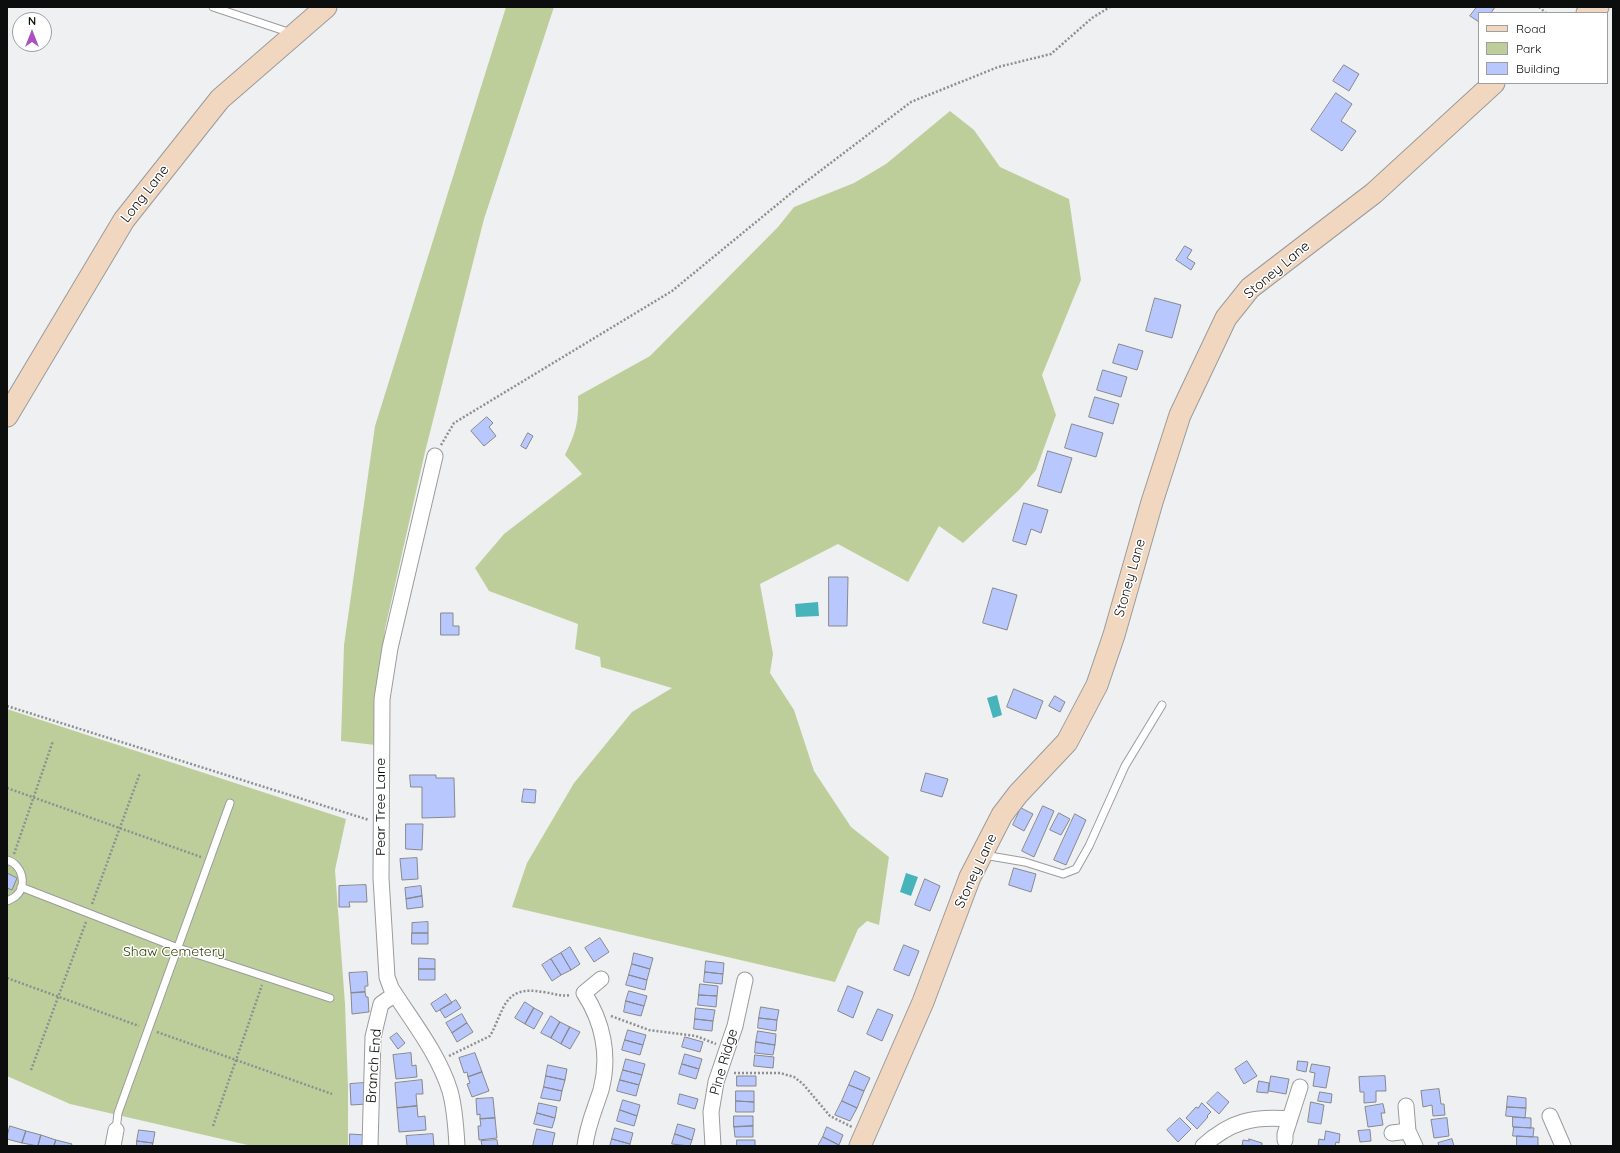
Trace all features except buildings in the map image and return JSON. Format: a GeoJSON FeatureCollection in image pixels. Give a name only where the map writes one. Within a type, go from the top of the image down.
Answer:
{"type":"FeatureCollection","features":[{"type":"Feature","properties":{"kind":"street","name":"Long Lane"},"geometry":{"type":"LineString","coordinates":[[7,416],[124,220],[220,99],[326,7]]}},
{"type":"Feature","properties":{"kind":"street"},"geometry":{"type":"LineString","coordinates":[[1589,12],[1598,7]]}},
{"type":"Feature","properties":{"kind":"street","name":"Stoney Lane"},"geometry":{"type":"LineString","coordinates":[[863,1140],[923,1002],[970,876],[1002,815],[1018,794],[1067,742],[1097,685],[1114,635],[1152,502],[1180,415],[1226,318],[1250,288],[1374,193],[1493,84]]}},
{"type":"Feature","properties":{"kind":"street","name":"Pear Tree Lane"},"geometry":{"type":"LineString","coordinates":[[435,456],[390,648],[382,699],[380,823],[381,878],[384,950],[387,977],[395,994],[438,1062],[450,1093],[457,1146]]}},
{"type":"Feature","properties":{"kind":"street"},"geometry":{"type":"LineString","coordinates":[[584,1146],[605,1070],[603,1039],[595,1012],[584,994],[601,979]]}},
{"type":"Feature","properties":{"kind":"street","name":"Pine Ridge"},"geometry":{"type":"LineString","coordinates":[[713,1146],[711,1112],[716,1082],[735,1026],[745,980]]}},
{"type":"Feature","properties":{"kind":"street","name":"Branch End"},"geometry":{"type":"LineString","coordinates":[[370,1146],[373,1038],[381,1004],[395,994]]}},
{"type":"Feature","properties":{"kind":"street"},"geometry":{"type":"LineString","coordinates":[[1285,1140],[1300,1087]]}},
{"type":"Feature","properties":{"kind":"street"},"geometry":{"type":"LineString","coordinates":[[1406,1106],[1408,1131],[1415,1146]]}},
{"type":"Feature","properties":{"kind":"street"},"geometry":{"type":"LineString","coordinates":[[1550,1116],[1563,1146]]}},
{"type":"Feature","properties":{"kind":"street"},"geometry":{"type":"LineString","coordinates":[[1203,1146],[1213,1137],[1247,1120],[1262,1118],[1290,1119]]}},
{"type":"Feature","properties":{"kind":"street"},"geometry":{"type":"LineString","coordinates":[[113,1146],[116,1130]]}},
{"type":"Feature","properties":{"kind":"street"},"geometry":{"type":"LineString","coordinates":[[1392,1133],[1408,1131]]}},
{"type":"Feature","properties":{"kind":"lane"},"geometry":{"type":"LineString","coordinates":[[213,7],[294,34]]}},
{"type":"Feature","properties":{"kind":"lane"},"geometry":{"type":"LineString","coordinates":[[982,854],[1026,862],[1063,874],[1076,869],[1089,846],[1125,766],[1162,705]]}},
{"type":"Feature","properties":{"kind":"lane"},"geometry":{"type":"LineString","coordinates":[[116,1130],[118,1113],[230,803]]}},
{"type":"Feature","properties":{"kind":"lane"},"geometry":{"type":"LineString","coordinates":[[7,901],[16,896],[21,887],[22,877],[19,868],[9,860]]}},
{"type":"Feature","properties":{"kind":"lane"},"geometry":{"type":"LineString","coordinates":[[21,887],[178,948],[330,998]]}},
{"type":"Feature","properties":{"kind":"path"},"geometry":{"type":"LineString","coordinates":[[435,456],[454,424],[672,291],[795,190],[911,102],[998,67],[1051,54],[1092,18],[1110,7]]}},
{"type":"Feature","properties":{"kind":"path"},"geometry":{"type":"LineString","coordinates":[[7,706],[380,823]]}},
{"type":"Feature","properties":{"kind":"path"},"geometry":{"type":"LineString","coordinates":[[9,860],[53,741]]}},
{"type":"Feature","properties":{"kind":"path"},"geometry":{"type":"LineString","coordinates":[[7,788],[209,860]]}},
{"type":"Feature","properties":{"kind":"path"},"geometry":{"type":"LineString","coordinates":[[213,1126],[265,977]]}},
{"type":"Feature","properties":{"kind":"path"},"geometry":{"type":"LineString","coordinates":[[7,978],[332,1094]]}},
{"type":"Feature","properties":{"kind":"path"},"geometry":{"type":"LineString","coordinates":[[438,1062],[490,1036],[502,1007],[515,994],[527,990],[564,997],[584,994]]}},
{"type":"Feature","properties":{"kind":"path"},"geometry":{"type":"LineString","coordinates":[[595,1012],[621,1018],[649,1030],[696,1036],[711,1041],[726,1050]]}},
{"type":"Feature","properties":{"kind":"path"},"geometry":{"type":"LineString","coordinates":[[719,1071],[726,1073],[780,1073],[794,1077],[803,1084],[830,1116],[863,1140]]}},
{"type":"Feature","properties":{"kind":"green space"},"geometry":{"type":"Polygon","coordinates":[[[506,7],[554,7],[484,219],[425,452],[385,629],[375,745],[341,741],[344,645],[375,426],[506,7]]]}},
{"type":"Feature","properties":{"kind":"green space"},"geometry":{"type":"Polygon","coordinates":[[[950,111],[974,130],[1000,167],[1069,199],[1081,280],[1042,375],[1056,415],[1036,470],[1019,490],[963,543],[939,526],[908,582],[838,544],[760,584],[773,654],[770,673],[794,710],[814,771],[851,827],[889,857],[879,925],[867,921],[858,929],[835,982],[512,907],[527,863],[574,783],[632,712],[672,688],[601,667],[600,657],[575,649],[578,624],[489,591],[475,568],[504,534],[582,474],[565,455],[576,427],[578,396],[650,356],[778,227],[794,207],[854,183],[886,164],[950,111]]]}},
{"type":"Feature","properties":{"kind":"green space","name":"Shaw Cemetery"},"geometry":{"type":"Polygon","coordinates":[[[7,709],[346,819],[335,870],[345,1004],[348,1086],[348,1146],[252,1146],[70,1104],[7,1076],[7,709]]]}},
{"type":"Feature","properties":{"kind":"water"},"geometry":{"type":"Polygon","coordinates":[[[818,602],[819,616],[796,617],[795,604],[818,602]]]}},
{"type":"Feature","properties":{"kind":"water"},"geometry":{"type":"Polygon","coordinates":[[[997,695],[1002,715],[993,718],[987,698],[997,695]]]}},
{"type":"Feature","properties":{"kind":"water"},"geometry":{"type":"Polygon","coordinates":[[[906,873],[918,877],[911,896],[900,892],[906,873]]]}}]}
